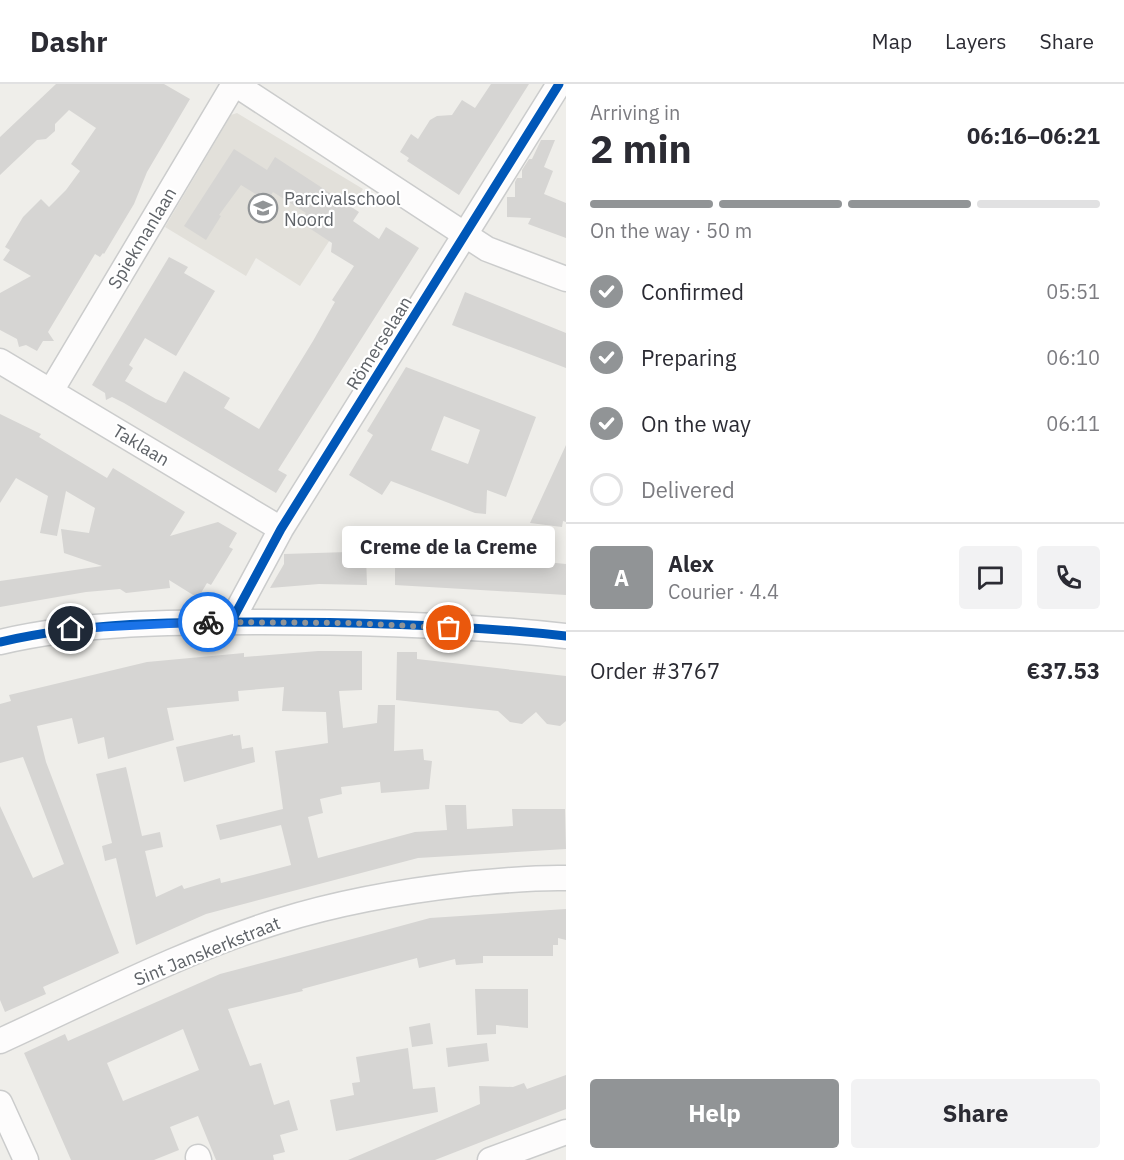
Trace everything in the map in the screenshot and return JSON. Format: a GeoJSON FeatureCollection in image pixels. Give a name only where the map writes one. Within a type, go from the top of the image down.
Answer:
{"type":"FeatureCollection","features":[{"type":"Feature","properties":{"kind":"street"},"geometry":{"type":"LineString","coordinates":[[234,84],[467,233],[487,249],[566,279]]}},
{"type":"Feature","properties":{"kind":"street","name":"Spiekmanlaan"},"geometry":{"type":"LineString","coordinates":[[51,392],[234,84]]}},
{"type":"Feature","properties":{"kind":"street","name":"Römerselaan"},"geometry":{"type":"LineString","coordinates":[[231,622],[281,529],[559,84]]}},
{"type":"Feature","properties":{"kind":"street","name":"Taklaan"},"geometry":{"type":"LineString","coordinates":[[0,361],[281,529]]}},
{"type":"Feature","properties":{"kind":"street"},"geometry":{"type":"LineString","coordinates":[[0,642],[71,629],[117,625],[231,622],[377,624],[566,636]]}},
{"type":"Feature","properties":{"kind":"street","name":"Sint Janskerkstraat"},"geometry":{"type":"LineString","coordinates":[[0,1041],[217,943],[279,921],[332,907],[421,889],[514,880],[566,878]]}},
{"type":"Feature","properties":{"kind":"street"},"geometry":{"type":"LineString","coordinates":[[0,1103],[26,1160]]}},
{"type":"Feature","properties":{"kind":"street"},"geometry":{"type":"LineString","coordinates":[[490,1160],[566,1132]]}},
{"type":"Feature","properties":{"kind":"shaded area","name":"Parcivalschool Noord"},"geometry":{"type":"Polygon","coordinates":[[[237,113],[363,189],[300,286],[256,258],[246,276],[165,227],[231,115],[237,113]]]}},
{"type":"Feature","properties":{"kind":"building"},"geometry":{"type":"Polygon","coordinates":[[[56,84],[164,84],[190,99],[147,172],[134,204],[104,254],[100,257],[95,254],[48,332],[54,341],[43,341],[37,351],[26,345],[19,347],[17,339],[0,330],[0,293],[31,276],[3,260],[10,250],[5,247],[23,217],[41,199],[49,207],[66,190],[80,171],[71,164],[96,128],[69,110],[55,124],[55,131],[46,139],[37,140],[0,175],[0,137],[56,84]]]}},
{"type":"Feature","properties":{"kind":"building"},"geometry":{"type":"Polygon","coordinates":[[[491,84],[529,84],[459,195],[407,161],[409,158],[400,152],[411,134],[418,139],[430,120],[437,116],[452,115],[462,100],[475,108],[491,84]]]}},
{"type":"Feature","properties":{"kind":"building"},"geometry":{"type":"Polygon","coordinates":[[[541,140],[555,140],[544,167],[553,171],[544,194],[566,203],[566,238],[528,224],[531,218],[507,217],[507,197],[515,197],[515,182],[517,178],[522,178],[522,170],[529,159],[532,159],[541,140]]]}},
{"type":"Feature","properties":{"kind":"building"},"geometry":{"type":"Polygon","coordinates":[[[234,149],[267,170],[275,157],[359,212],[353,221],[379,239],[386,227],[419,248],[278,470],[287,475],[276,493],[124,403],[112,397],[106,400],[105,393],[92,385],[169,257],[188,267],[184,273],[215,291],[176,356],[145,338],[129,365],[133,368],[125,381],[166,403],[184,371],[230,398],[224,408],[259,429],[313,341],[335,302],[332,300],[354,266],[331,252],[332,243],[300,222],[306,213],[273,192],[267,201],[241,185],[219,215],[221,216],[206,240],[184,226],[234,149]]]}},
{"type":"Feature","properties":{"kind":"building"},"geometry":{"type":"Polygon","coordinates":[[[465,292],[566,333],[566,368],[452,325],[465,292]]]}},
{"type":"Feature","properties":{"kind":"building"},"geometry":{"type":"Polygon","coordinates":[[[406,367],[536,417],[506,497],[487,490],[486,514],[475,513],[391,481],[382,495],[349,475],[373,435],[367,431],[406,367]],[[444,416],[431,450],[468,464],[480,430],[444,416]]]}},
{"type":"Feature","properties":{"kind":"building"},"geometry":{"type":"Polygon","coordinates":[[[0,414],[41,434],[39,437],[107,478],[113,468],[185,512],[170,536],[218,522],[237,533],[229,547],[233,549],[211,585],[207,583],[198,598],[169,580],[170,588],[126,593],[120,589],[86,592],[0,607],[0,581],[102,566],[64,553],[61,529],[89,533],[95,508],[66,491],[57,536],[40,533],[48,496],[16,478],[0,503],[0,414]]]}},
{"type":"Feature","properties":{"kind":"building"},"geometry":{"type":"Polygon","coordinates":[[[566,445],[566,522],[563,521],[562,527],[530,523],[566,445]]]}},
{"type":"Feature","properties":{"kind":"building"},"geometry":{"type":"Polygon","coordinates":[[[347,526],[365,526],[367,585],[319,584],[270,588],[284,564],[284,554],[348,552],[347,526]]]}},
{"type":"Feature","properties":{"kind":"building"},"geometry":{"type":"Polygon","coordinates":[[[395,528],[414,528],[413,552],[464,556],[465,544],[475,545],[476,528],[493,530],[491,552],[526,554],[525,560],[566,564],[566,595],[395,585],[395,528]]]}},
{"type":"Feature","properties":{"kind":"building"},"geometry":{"type":"Polygon","coordinates":[[[318,651],[362,651],[362,690],[339,691],[343,728],[377,723],[378,705],[395,705],[394,751],[423,749],[424,760],[432,761],[429,789],[381,793],[380,782],[341,787],[342,794],[320,799],[323,813],[308,817],[318,858],[415,832],[447,830],[445,805],[466,805],[467,829],[513,826],[512,809],[565,809],[566,849],[418,858],[206,914],[136,945],[116,858],[105,861],[102,846],[112,843],[96,774],[126,767],[142,836],[160,832],[163,847],[145,851],[156,897],[182,885],[184,889],[220,878],[221,883],[291,865],[281,825],[220,840],[216,825],[283,809],[275,751],[328,743],[326,712],[282,711],[284,687],[238,691],[239,701],[167,708],[174,740],[108,759],[104,737],[78,744],[72,718],[37,726],[46,762],[119,953],[43,987],[46,994],[5,1012],[0,1000],[0,806],[33,878],[64,864],[23,757],[0,763],[0,704],[11,701],[9,695],[147,662],[244,653],[244,657],[318,651]]]}},
{"type":"Feature","properties":{"kind":"building"},"geometry":{"type":"Polygon","coordinates":[[[397,652],[417,652],[417,659],[566,676],[566,721],[560,726],[547,724],[536,712],[522,724],[510,722],[498,711],[396,700],[397,652]]]}},
{"type":"Feature","properties":{"kind":"building"},"geometry":{"type":"Polygon","coordinates":[[[233,734],[233,736],[240,735],[242,749],[253,747],[255,762],[184,782],[176,747],[233,734]]]}},
{"type":"Feature","properties":{"kind":"building"},"geometry":{"type":"Polygon","coordinates":[[[566,909],[566,940],[558,938],[558,945],[553,945],[553,956],[483,956],[483,963],[456,965],[455,959],[419,968],[417,958],[302,989],[303,991],[228,1009],[250,1066],[261,1063],[274,1105],[289,1100],[298,1130],[280,1135],[285,1152],[273,1155],[274,1160],[216,1160],[198,1116],[170,1127],[179,1150],[154,1160],[71,1160],[24,1053],[65,1034],[68,1041],[220,974],[430,918],[566,909]],[[183,1029],[107,1063],[123,1101],[199,1070],[183,1029]]]}},
{"type":"Feature","properties":{"kind":"building"},"geometry":{"type":"Polygon","coordinates":[[[475,989],[528,989],[528,1028],[496,1025],[496,1034],[477,1035],[475,989]]]}},
{"type":"Feature","properties":{"kind":"building"},"geometry":{"type":"Polygon","coordinates":[[[430,1023],[433,1044],[412,1047],[409,1027],[430,1023]]]}},
{"type":"Feature","properties":{"kind":"building"},"geometry":{"type":"Polygon","coordinates":[[[487,1043],[489,1061],[448,1067],[446,1048],[487,1043]]]}},
{"type":"Feature","properties":{"kind":"building"},"geometry":{"type":"Polygon","coordinates":[[[408,1048],[413,1089],[435,1087],[438,1112],[336,1131],[330,1100],[354,1095],[352,1083],[360,1082],[356,1057],[408,1048]]]}},
{"type":"Feature","properties":{"kind":"building"},"geometry":{"type":"Polygon","coordinates":[[[566,1075],[566,1109],[435,1160],[348,1160],[480,1104],[479,1086],[513,1087],[524,1083],[527,1089],[566,1075]]]}},
{"type":"Feature","properties":{"kind":"cycle path"},"geometry":{"type":"LineString","coordinates":[[231,622],[281,529],[559,84]]}},
{"type":"Feature","properties":{"kind":"cycle path"},"geometry":{"type":"LineString","coordinates":[[0,642],[65,630],[130,624],[196,622],[414,625],[566,636]]}},
{"type":"Feature","properties":{"kind":"way so far"},"geometry":{"type":"LineString","coordinates":[[208,622],[351,623],[449,628]]}},
{"type":"Feature","properties":{"kind":"place","name":"Parcivalschool Noord"},"geometry":{"type":"Point","coordinates":[263,208]}},
{"type":"Feature","properties":{"kind":"place","name":"Creme de la Creme"},"geometry":{"type":"Point","coordinates":[449,628]}},
{"type":"Feature","properties":{"kind":"route"},"geometry":{"type":"LineString","coordinates":[[71,629],[208,622]]}}]}
